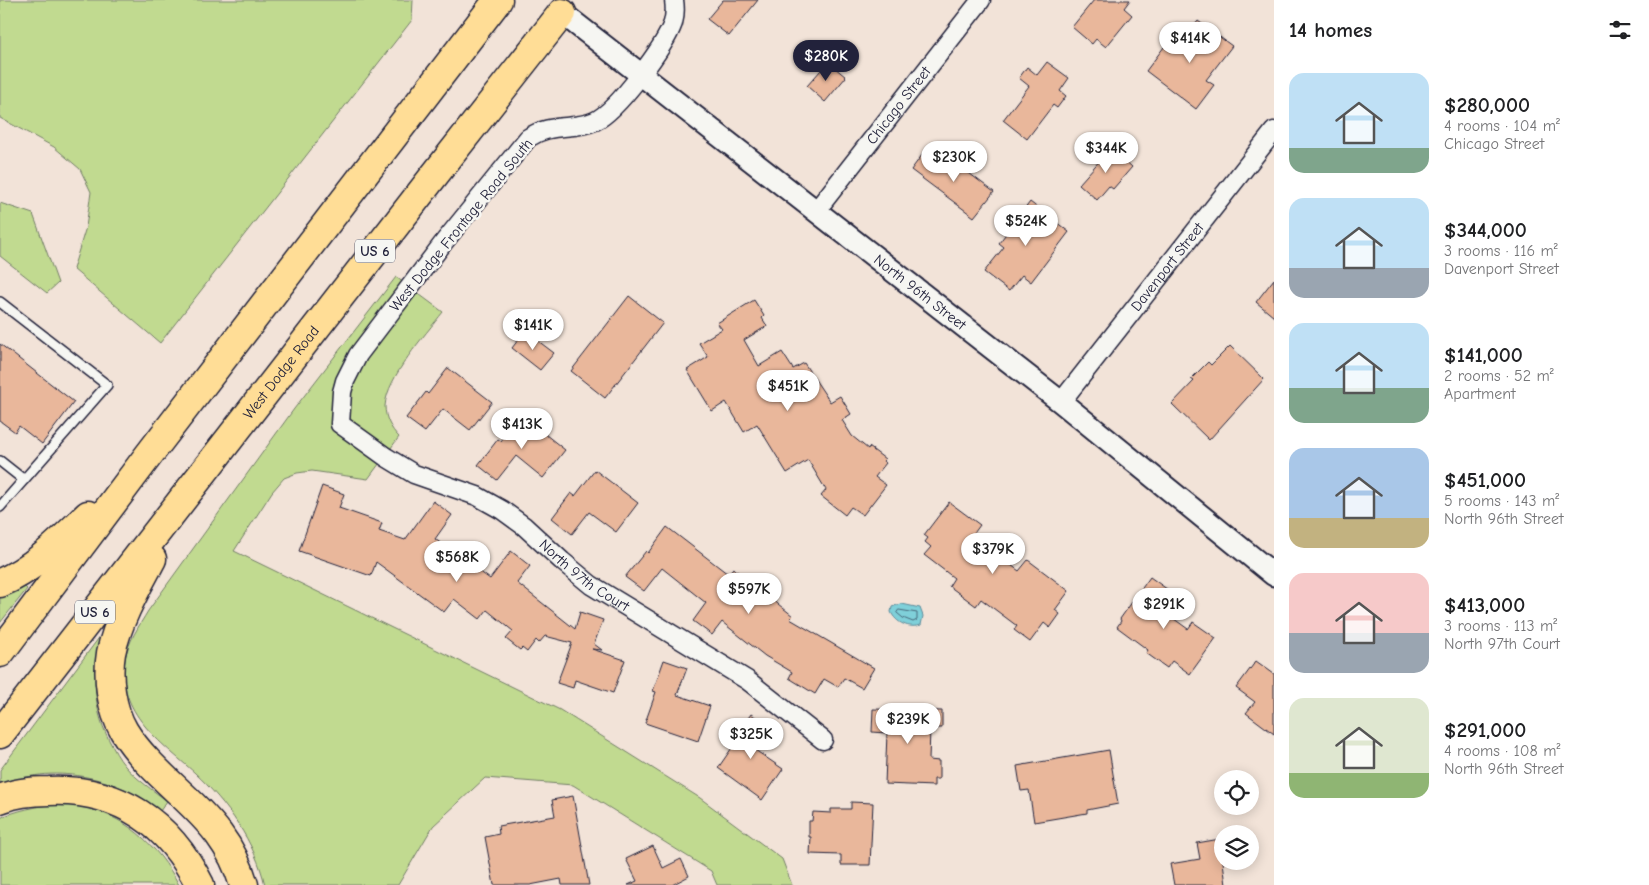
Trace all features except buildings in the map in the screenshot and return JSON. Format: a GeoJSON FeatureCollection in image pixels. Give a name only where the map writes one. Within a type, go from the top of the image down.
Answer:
{"type":"FeatureCollection","features":[{"type":"Feature","properties":{"kind":"highway"},"geometry":{"type":"LineString","coordinates":[[0,653],[148,456],[498,0]]}},
{"type":"Feature","properties":{"kind":"highway","name":"West Dodge Road"},"geometry":{"type":"LineString","coordinates":[[0,734],[562,13]]}},
{"type":"Feature","properties":{"kind":"highway"},"geometry":{"type":"LineString","coordinates":[[0,583],[26,569],[51,549],[148,456]]}},
{"type":"Feature","properties":{"kind":"highway"},"geometry":{"type":"LineString","coordinates":[[190,491],[139,583],[120,627],[111,653],[110,678],[114,705],[123,730],[144,758],[205,817],[226,844],[240,872],[244,885]]}},
{"type":"Feature","properties":{"kind":"highway"},"geometry":{"type":"LineString","coordinates":[[0,799],[39,791],[66,790],[98,796],[122,804],[148,818],[167,835],[186,858],[200,885]]}},
{"type":"Feature","properties":{"kind":"street","name":"West Dodge Frontage Road South"},"geometry":{"type":"LineString","coordinates":[[340,424],[342,392],[345,381],[358,355],[444,242],[528,138],[536,133],[558,127],[594,122],[604,116],[640,76],[671,28],[674,21],[674,0]]}},
{"type":"Feature","properties":{"kind":"street","name":"Chicago Street"},"geometry":{"type":"LineString","coordinates":[[816,211],[981,0]]}},
{"type":"Feature","properties":{"kind":"street","name":"North 96th Street"},"geometry":{"type":"LineString","coordinates":[[562,13],[640,76],[1061,402],[1274,575]]}},
{"type":"Feature","properties":{"kind":"street","name":"Davenport Street"},"geometry":{"type":"LineString","coordinates":[[1061,402],[1274,131]]}},
{"type":"Feature","properties":{"kind":"street","name":"North 97th Court"},"geometry":{"type":"LineString","coordinates":[[340,424],[386,457],[414,474],[477,496],[502,510],[524,526],[562,561],[592,585],[747,680],[822,740]]}},
{"type":"Feature","properties":{"kind":"lane"},"geometry":{"type":"LineString","coordinates":[[0,302],[107,385],[0,507]]}},
{"type":"Feature","properties":{"kind":"lane"},"geometry":{"type":"LineString","coordinates":[[0,460],[24,480]]}},
{"type":"Feature","properties":{"kind":"green space"},"geometry":{"type":"Polygon","coordinates":[[[0,0],[413,0],[412,20],[160,343],[73,269],[86,227],[91,192],[80,169],[54,147],[0,118],[0,0]]]}},
{"type":"Feature","properties":{"kind":"green space"},"geometry":{"type":"Polygon","coordinates":[[[0,203],[33,214],[58,283],[47,293],[0,256],[0,203]]]}},
{"type":"Feature","properties":{"kind":"green space"},"geometry":{"type":"Polygon","coordinates":[[[396,277],[443,312],[399,370],[387,395],[385,406],[387,419],[399,437],[368,479],[312,471],[297,473],[284,478],[272,492],[234,551],[560,710],[700,798],[782,859],[792,885],[717,885],[711,871],[573,785],[485,778],[433,826],[398,885],[265,885],[247,839],[229,810],[195,773],[156,738],[134,711],[127,695],[124,678],[125,659],[131,640],[141,622],[294,409],[396,277]]]}},
{"type":"Feature","properties":{"kind":"green space"},"geometry":{"type":"Polygon","coordinates":[[[24,586],[27,589],[0,623],[0,594],[24,586]]]}},
{"type":"Feature","properties":{"kind":"green space"},"geometry":{"type":"Polygon","coordinates":[[[104,631],[97,659],[95,686],[96,699],[103,726],[114,750],[125,766],[167,801],[160,811],[124,789],[104,781],[83,776],[62,774],[40,775],[0,786],[0,770],[104,631]]]}},
{"type":"Feature","properties":{"kind":"green space"},"geometry":{"type":"Polygon","coordinates":[[[54,804],[75,805],[95,810],[125,824],[161,857],[179,885],[0,885],[0,818],[20,811],[54,804]]]}},
{"type":"Feature","properties":{"kind":"water"},"geometry":{"type":"Polygon","coordinates":[[[902,604],[920,608],[923,616],[921,625],[908,626],[893,616],[891,612],[892,607],[902,604]]]}}]}
